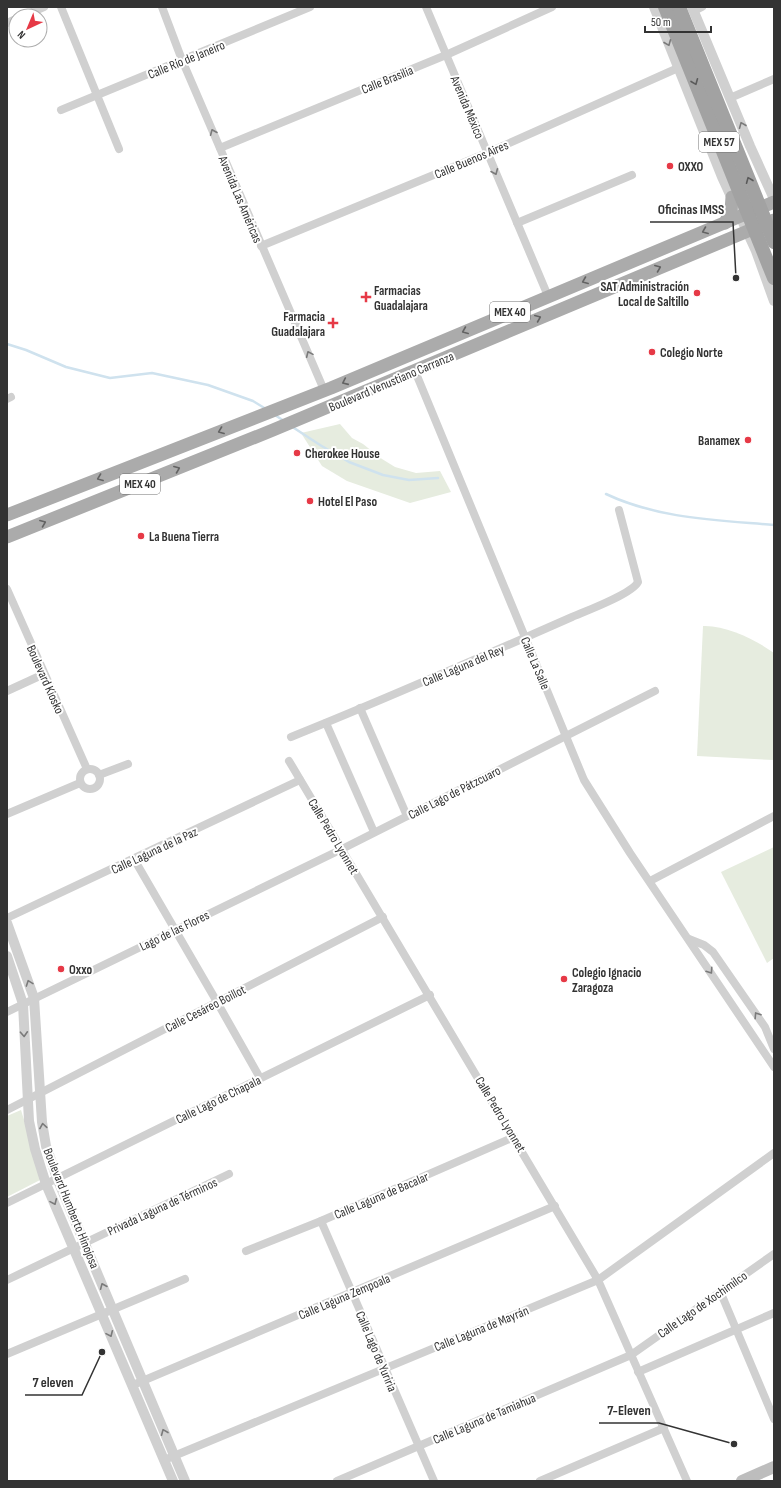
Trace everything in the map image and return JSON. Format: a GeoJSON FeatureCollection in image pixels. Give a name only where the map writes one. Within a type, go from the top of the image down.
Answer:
{"type":"FeatureCollection","features":[{"type":"Feature","properties":{"kind":"highway","name":"MEX 57"},"geometry":{"type":"LineString","coordinates":[[665,7],[774,278]]}},
{"type":"Feature","properties":{"kind":"highway","name":"MEX 57"},"geometry":{"type":"LineString","coordinates":[[679,7],[774,242]]}},
{"type":"Feature","properties":{"kind":"main road"},"geometry":{"type":"LineString","coordinates":[[725,223],[731,211],[732,197]]}},
{"type":"Feature","properties":{"kind":"main road","name":"Boulevard Venustiano Carranza"},"geometry":{"type":"LineString","coordinates":[[7,515],[280,408],[774,202]]}},
{"type":"Feature","properties":{"kind":"main road","name":"Boulevard Venustiano Carranza"},"geometry":{"type":"LineString","coordinates":[[7,537],[296,421],[774,220]]}},
{"type":"Feature","properties":{"kind":"main road"},"geometry":{"type":"LineString","coordinates":[[742,1481],[774,1467]]}},
{"type":"Feature","properties":{"kind":"street"},"geometry":{"type":"LineString","coordinates":[[60,7],[119,148]]}},
{"type":"Feature","properties":{"kind":"street","name":"Avenida Las Américas"},"geometry":{"type":"LineString","coordinates":[[162,7],[182,60],[324,390]]}},
{"type":"Feature","properties":{"kind":"street","name":"Calle Río de Janeiro"},"geometry":{"type":"LineString","coordinates":[[61,110],[310,7]]}},
{"type":"Feature","properties":{"kind":"street","name":"Avenida México"},"geometry":{"type":"LineString","coordinates":[[426,7],[548,296]]}},
{"type":"Feature","properties":{"kind":"street","name":"Calle Brasilia"},"geometry":{"type":"LineString","coordinates":[[220,148],[446,55],[552,7]]}},
{"type":"Feature","properties":{"kind":"street"},"geometry":{"type":"LineString","coordinates":[[654,7],[722,177],[757,254],[774,301]]}},
{"type":"Feature","properties":{"kind":"street"},"geometry":{"type":"LineString","coordinates":[[696,8],[730,98],[774,199]]}},
{"type":"Feature","properties":{"kind":"street","name":"Calle Buenos Aires"},"geometry":{"type":"LineString","coordinates":[[261,246],[487,153],[678,68]]}},
{"type":"Feature","properties":{"kind":"street"},"geometry":{"type":"LineString","coordinates":[[730,98],[774,79]]}},
{"type":"Feature","properties":{"kind":"street"},"geometry":{"type":"LineString","coordinates":[[517,223],[632,175]]}},
{"type":"Feature","properties":{"kind":"street"},"geometry":{"type":"LineString","coordinates":[[722,177],[737,196],[749,200],[760,194],[765,180]]}},
{"type":"Feature","properties":{"kind":"street"},"geometry":{"type":"LineString","coordinates":[[757,254],[762,240],[774,234]]}},
{"type":"Feature","properties":{"kind":"street","name":"Calle La Salle"},"geometry":{"type":"LineString","coordinates":[[415,371],[584,780],[630,852],[774,1067]]}},
{"type":"Feature","properties":{"kind":"street","name":"Calle Laguna del Rey"},"geometry":{"type":"LineString","coordinates":[[291,737],[525,638],[617,597],[633,588],[638,582],[619,510]]}},
{"type":"Feature","properties":{"kind":"street","name":"Boulevard Kiosko"},"geometry":{"type":"LineString","coordinates":[[7,589],[87,769]]}},
{"type":"Feature","properties":{"kind":"street"},"geometry":{"type":"LineString","coordinates":[[7,691],[44,674]]}},
{"type":"Feature","properties":{"kind":"street","name":"Calle Lago de Pátzcuaro"},"geometry":{"type":"LineString","coordinates":[[342,849],[655,691]]}},
{"type":"Feature","properties":{"kind":"street"},"geometry":{"type":"LineString","coordinates":[[360,708],[407,816]]}},
{"type":"Feature","properties":{"kind":"street"},"geometry":{"type":"LineString","coordinates":[[326,723],[374,832]]}},
{"type":"Feature","properties":{"kind":"street","name":"Calle Pedro Lyonnet"},"geometry":{"type":"LineString","coordinates":[[289,761],[430,995],[598,1280],[687,1481]]}},
{"type":"Feature","properties":{"kind":"street"},"geometry":{"type":"LineString","coordinates":[[100,775],[128,764]]}},
{"type":"Feature","properties":{"kind":"street"},"geometry":{"type":"LineString","coordinates":[[87,769],[94,770],[100,775],[100,782],[96,788],[88,789],[80,783],[80,774],[87,769]]}},
{"type":"Feature","properties":{"kind":"street","name":"Calle Laguna de la Paz"},"geometry":{"type":"LineString","coordinates":[[7,918],[300,780]]}},
{"type":"Feature","properties":{"kind":"street"},"geometry":{"type":"LineString","coordinates":[[7,814],[80,783]]}},
{"type":"Feature","properties":{"kind":"street"},"geometry":{"type":"LineString","coordinates":[[650,881],[774,816]]}},
{"type":"Feature","properties":{"kind":"street","name":"Lago de las Flores"},"geometry":{"type":"LineString","coordinates":[[7,1012],[342,849]]}},
{"type":"Feature","properties":{"kind":"street"},"geometry":{"type":"LineString","coordinates":[[134,859],[260,1078]]}},
{"type":"Feature","properties":{"kind":"street","name":"Calle Cesáreo Boillot"},"geometry":{"type":"LineString","coordinates":[[7,1110],[383,917]]}},
{"type":"Feature","properties":{"kind":"street","name":"Boulevard Humberto Hinojosa"},"geometry":{"type":"LineString","coordinates":[[7,923],[34,998],[39,1093],[46,1146],[57,1178],[185,1481]]}},
{"type":"Feature","properties":{"kind":"street"},"geometry":{"type":"LineString","coordinates":[[688,938],[704,945],[713,952],[765,1027],[774,1049]]}},
{"type":"Feature","properties":{"kind":"street","name":"Boulevard Humberto Hinojosa"},"geometry":{"type":"LineString","coordinates":[[7,956],[23,1004],[29,1121],[35,1149],[46,1184],[173,1481]]}},
{"type":"Feature","properties":{"kind":"street","name":"Calle Lago de Chapala"},"geometry":{"type":"LineString","coordinates":[[7,1203],[430,995]]}},
{"type":"Feature","properties":{"kind":"street","name":"Calle Laguna de Bacalar"},"geometry":{"type":"LineString","coordinates":[[246,1250],[320,1221],[514,1137]]}},
{"type":"Feature","properties":{"kind":"street","name":"Calle Laguna de Mayrán"},"geometry":{"type":"LineString","coordinates":[[164,1460],[598,1280],[774,1153]]}},
{"type":"Feature","properties":{"kind":"street","name":"Privada Laguna de Términos"},"geometry":{"type":"LineString","coordinates":[[7,1280],[229,1174]]}},
{"type":"Feature","properties":{"kind":"street","name":"Calle Laguna Zempoala"},"geometry":{"type":"LineString","coordinates":[[133,1386],[555,1206]]}},
{"type":"Feature","properties":{"kind":"street","name":"Calle Lago de Yuriria"},"geometry":{"type":"LineString","coordinates":[[320,1221],[434,1481]]}},
{"type":"Feature","properties":{"kind":"street","name":"Calle Lago de Xochimilco"},"geometry":{"type":"LineString","coordinates":[[631,1354],[774,1254]]}},
{"type":"Feature","properties":{"kind":"street"},"geometry":{"type":"LineString","coordinates":[[7,1354],[185,1278]]}},
{"type":"Feature","properties":{"kind":"street"},"geometry":{"type":"LineString","coordinates":[[720,1291],[774,1419]]}},
{"type":"Feature","properties":{"kind":"street"},"geometry":{"type":"LineString","coordinates":[[638,1372],[774,1313]]}},
{"type":"Feature","properties":{"kind":"street","name":"Calle Laguna de Tamiahua"},"geometry":{"type":"LineString","coordinates":[[338,1481],[631,1354]]}},
{"type":"Feature","properties":{"kind":"street"},"geometry":{"type":"LineString","coordinates":[[540,1481],[664,1428]]}},
{"type":"Feature","properties":{"kind":"shaded area"},"geometry":{"type":"Polygon","coordinates":[[[340,424],[352,438],[395,467],[416,473],[440,471],[451,492],[410,503],[347,481],[322,466],[301,433],[340,424]]]}},
{"type":"Feature","properties":{"kind":"shaded area"},"geometry":{"type":"Polygon","coordinates":[[[703,626],[712,626],[740,634],[759,643],[774,653],[774,760],[697,756],[703,626]]]}},
{"type":"Feature","properties":{"kind":"shaded area"},"geometry":{"type":"Polygon","coordinates":[[[774,847],[774,958],[767,963],[721,872],[774,847]]]}},
{"type":"Feature","properties":{"kind":"shaded area"},"geometry":{"type":"Polygon","coordinates":[[[21,1110],[42,1179],[7,1197],[7,1116],[21,1110]]]}},
{"type":"Feature","properties":{"kind":"waterway"},"geometry":{"type":"LineString","coordinates":[[7,344],[26,350],[66,367],[110,378],[152,373],[208,385],[253,401],[266,409]]}},
{"type":"Feature","properties":{"kind":"waterway"},"geometry":{"type":"LineString","coordinates":[[275,415],[284,421]]}},
{"type":"Feature","properties":{"kind":"waterway"},"geometry":{"type":"LineString","coordinates":[[291,426],[349,462],[383,475],[409,480],[438,478]]}},
{"type":"Feature","properties":{"kind":"waterway"},"geometry":{"type":"LineString","coordinates":[[606,494],[647,509],[688,517],[774,525]]}},
{"type":"Feature","properties":{"kind":"place","name":"OXXO"},"geometry":{"type":"Point","coordinates":[670,166]}},
{"type":"Feature","properties":{"kind":"place","name":"Oficinas IMSS"},"geometry":{"type":"Point","coordinates":[736,278]}},
{"type":"Feature","properties":{"kind":"place","name":"SAT Administración Local de Saltillo"},"geometry":{"type":"Point","coordinates":[697,293]}},
{"type":"Feature","properties":{"kind":"place","name":"Farmacias Guadalajara"},"geometry":{"type":"Point","coordinates":[366,297]}},
{"type":"Feature","properties":{"kind":"place","name":"Farmacia Guadalajara"},"geometry":{"type":"Point","coordinates":[333,323]}},
{"type":"Feature","properties":{"kind":"place","name":"Colegio Norte"},"geometry":{"type":"Point","coordinates":[652,352]}},
{"type":"Feature","properties":{"kind":"place","name":"Banamex"},"geometry":{"type":"Point","coordinates":[748,440]}},
{"type":"Feature","properties":{"kind":"place","name":"Cherokee House"},"geometry":{"type":"Point","coordinates":[297,453]}},
{"type":"Feature","properties":{"kind":"place","name":"Hotel El Paso"},"geometry":{"type":"Point","coordinates":[310,501]}},
{"type":"Feature","properties":{"kind":"place","name":"La Buena Tierra"},"geometry":{"type":"Point","coordinates":[141,536]}},
{"type":"Feature","properties":{"kind":"place","name":"Oxxo"},"geometry":{"type":"Point","coordinates":[61,969]}},
{"type":"Feature","properties":{"kind":"place","name":"Colegio Ignacio Zaragoza"},"geometry":{"type":"Point","coordinates":[564,979]}},
{"type":"Feature","properties":{"kind":"place","name":"7 eleven"},"geometry":{"type":"Point","coordinates":[102,1352]}},
{"type":"Feature","properties":{"kind":"place","name":"7-Eleven"},"geometry":{"type":"Point","coordinates":[734,1444]}}]}
